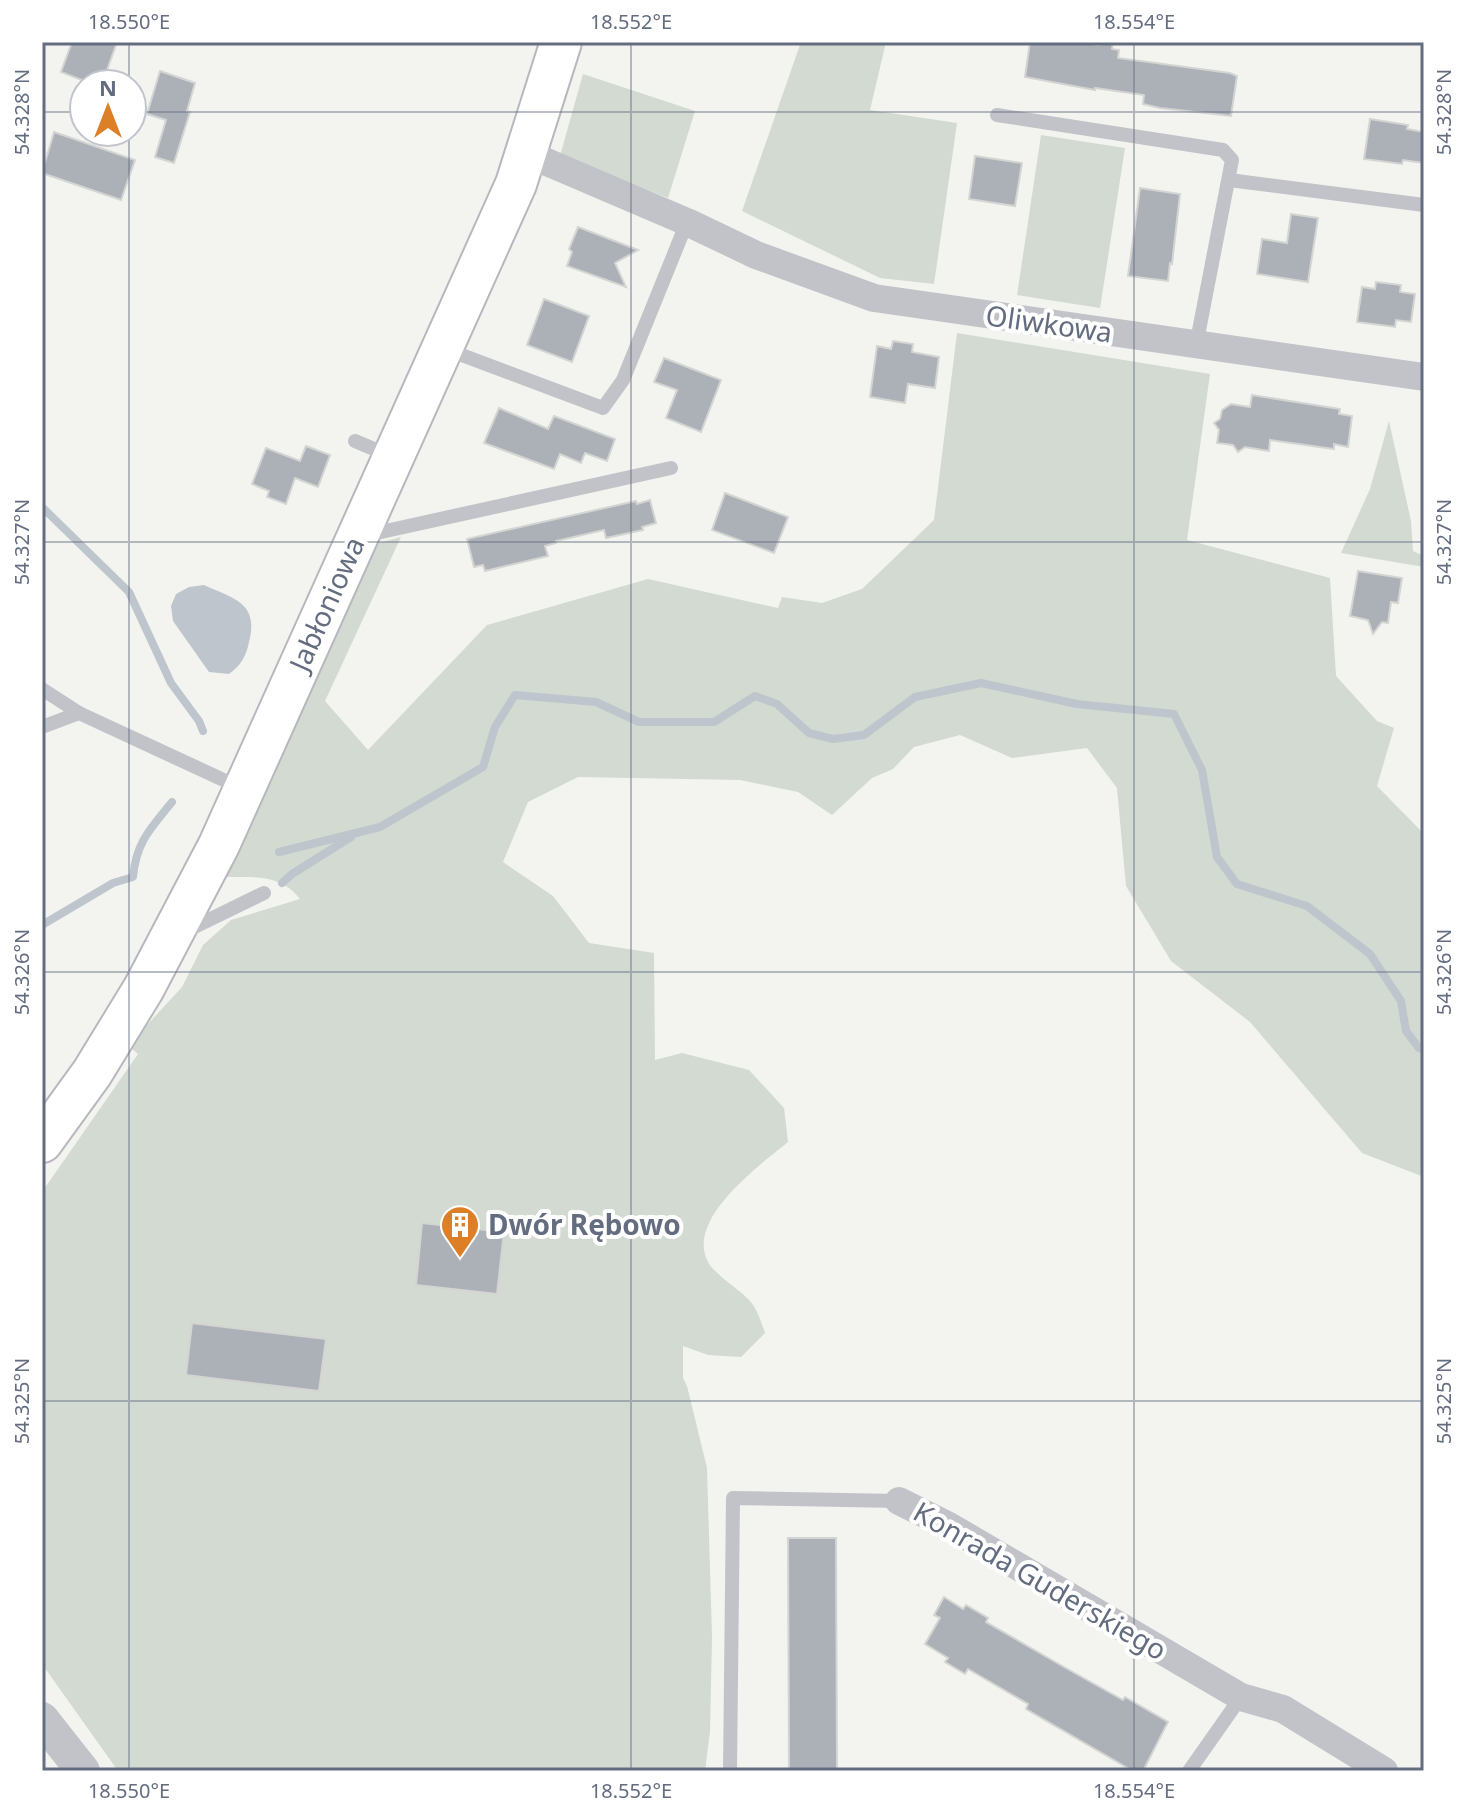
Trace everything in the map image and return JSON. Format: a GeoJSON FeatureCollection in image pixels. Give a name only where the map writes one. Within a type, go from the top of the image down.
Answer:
{"type":"FeatureCollection","features":[{"type":"Feature","properties":{"kind":"main road","name":"Jabłoniowa"},"geometry":{"type":"LineString","coordinates":[[42,1142],[92,1073],[144,988],[219,845],[528,154],[561,42]]}},
{"type":"Feature","properties":{"kind":"street","name":"Oliwkowa"},"geometry":{"type":"LineString","coordinates":[[528,154],[756,255],[874,298],[1424,377]]}},
{"type":"Feature","properties":{"kind":"street","name":"Konrada Guderskiego"},"geometry":{"type":"LineString","coordinates":[[899,1501],[949,1526],[1241,1697],[1283,1709],[1384,1771]]}},
{"type":"Feature","properties":{"kind":"street"},"geometry":{"type":"LineString","coordinates":[[42,1719],[83,1771]]}},
{"type":"Feature","properties":{"kind":"lane"},"geometry":{"type":"LineString","coordinates":[[997,115],[1223,150],[1232,160],[1196,346]]}},
{"type":"Feature","properties":{"kind":"lane"},"geometry":{"type":"LineString","coordinates":[[1229,180],[1424,205]]}},
{"type":"Feature","properties":{"kind":"lane"},"geometry":{"type":"LineString","coordinates":[[443,348],[603,408],[623,380],[687,222]]}},
{"type":"Feature","properties":{"kind":"lane"},"geometry":{"type":"LineString","coordinates":[[355,441],[393,457]]}},
{"type":"Feature","properties":{"kind":"lane"},"geometry":{"type":"LineString","coordinates":[[357,537],[671,468]]}},
{"type":"Feature","properties":{"kind":"lane"},"geometry":{"type":"LineString","coordinates":[[42,689],[79,713],[244,790]]}},
{"type":"Feature","properties":{"kind":"lane"},"geometry":{"type":"LineString","coordinates":[[42,727],[79,713]]}},
{"type":"Feature","properties":{"kind":"lane"},"geometry":{"type":"LineString","coordinates":[[170,939],[264,893]]}},
{"type":"Feature","properties":{"kind":"lane","name":"Konrada Guderskiego"},"geometry":{"type":"LineString","coordinates":[[730,1771],[733,1498],[899,1501]]}},
{"type":"Feature","properties":{"kind":"lane"},"geometry":{"type":"LineString","coordinates":[[1189,1771],[1241,1697]]}},
{"type":"Feature","properties":{"kind":"shaded area"},"geometry":{"type":"Polygon","coordinates":[[[801,42],[886,42],[870,110],[957,123],[934,284],[880,278],[742,211],[801,42]]]}},
{"type":"Feature","properties":{"kind":"shaded area"},"geometry":{"type":"Polygon","coordinates":[[[583,74],[695,111],[668,198],[560,156],[583,74]]]}},
{"type":"Feature","properties":{"kind":"shaded area"},"geometry":{"type":"Polygon","coordinates":[[[1041,135],[1125,148],[1100,308],[1017,295],[1041,135]]]}},
{"type":"Feature","properties":{"kind":"shaded area"},"geometry":{"type":"Polygon","coordinates":[[[957,333],[1210,374],[1187,540],[1330,578],[1336,676],[1377,721],[1394,728],[1377,786],[1424,834],[1424,1177],[1362,1153],[1250,1022],[1171,961],[1126,886],[1117,788],[1087,748],[1012,758],[960,735],[914,747],[893,769],[872,778],[832,815],[798,792],[740,780],[578,777],[528,802],[503,862],[553,896],[589,943],[654,953],[655,1060],[682,1053],[749,1070],[784,1108],[788,1142],[729,1194],[707,1228],[704,1245],[711,1267],[752,1303],[765,1333],[741,1357],[708,1355],[683,1346],[683,1378],[707,1468],[712,1637],[710,1731],[705,1771],[118,1771],[42,1664],[42,1192],[138,1054],[132,1049],[147,1025],[182,987],[203,945],[231,920],[300,899],[276,881],[257,877],[226,877],[372,545],[401,537],[325,701],[368,750],[487,625],[648,579],[778,608],[782,597],[822,603],[862,589],[934,520],[957,333]]]}},
{"type":"Feature","properties":{"kind":"shaded area"},"geometry":{"type":"Polygon","coordinates":[[[1389,421],[1411,521],[1413,551],[1424,556],[1424,567],[1341,553],[1370,489],[1389,421]]]}},
{"type":"Feature","properties":{"kind":"shaded area"},"geometry":{"type":"Polygon","coordinates":[[[204,585],[242,604],[251,619],[246,652],[240,664],[229,674],[209,672],[173,621],[171,606],[176,594],[189,587],[204,585]]]}},
{"type":"Feature","properties":{"kind":"building"},"geometry":{"type":"Polygon","coordinates":[[[72,42],[117,42],[108,68],[68,68],[68,75],[61,72],[72,42]]]}},
{"type":"Feature","properties":{"kind":"building"},"geometry":{"type":"Polygon","coordinates":[[[1030,42],[1113,43],[1112,49],[1119,50],[1118,58],[1230,73],[1237,76],[1231,116],[1160,108],[1143,104],[1144,95],[1025,77],[1030,42]]]}},
{"type":"Feature","properties":{"kind":"building"},"geometry":{"type":"Polygon","coordinates":[[[160,71],[195,83],[187,111],[190,112],[174,163],[155,157],[166,120],[148,114],[160,71]]]}},
{"type":"Feature","properties":{"kind":"building"},"geometry":{"type":"Polygon","coordinates":[[[1370,119],[1408,125],[1407,129],[1424,132],[1424,163],[1403,160],[1402,164],[1364,159],[1370,119]]]}},
{"type":"Feature","properties":{"kind":"building"},"geometry":{"type":"Polygon","coordinates":[[[54,132],[68,137],[68,148],[100,148],[135,160],[121,200],[42,173],[54,132]]]}},
{"type":"Feature","properties":{"kind":"building"},"geometry":{"type":"Polygon","coordinates":[[[975,156],[1022,163],[1015,206],[969,199],[975,156]]]}},
{"type":"Feature","properties":{"kind":"building"},"geometry":{"type":"Polygon","coordinates":[[[1140,188],[1180,194],[1168,281],[1128,276],[1140,188]]]}},
{"type":"Feature","properties":{"kind":"building"},"geometry":{"type":"Polygon","coordinates":[[[1291,214],[1318,218],[1308,282],[1257,274],[1262,239],[1287,243],[1291,214]]]}},
{"type":"Feature","properties":{"kind":"building"},"geometry":{"type":"Polygon","coordinates":[[[578,227],[638,250],[615,263],[626,287],[567,266],[572,252],[569,249],[578,227]]]}},
{"type":"Feature","properties":{"kind":"building"},"geometry":{"type":"Polygon","coordinates":[[[1376,282],[1401,285],[1400,292],[1415,294],[1411,322],[1396,320],[1395,327],[1357,322],[1362,287],[1375,289],[1376,282]]]}},
{"type":"Feature","properties":{"kind":"building"},"geometry":{"type":"Polygon","coordinates":[[[544,299],[589,316],[572,362],[527,345],[544,299]]]}},
{"type":"Feature","properties":{"kind":"building"},"geometry":{"type":"Polygon","coordinates":[[[893,341],[913,344],[912,352],[939,357],[935,388],[908,384],[905,403],[870,397],[877,346],[891,349],[893,341]]]}},
{"type":"Feature","properties":{"kind":"building"},"geometry":{"type":"Polygon","coordinates":[[[664,358],[721,380],[701,432],[666,418],[677,390],[654,382],[664,358]]]}},
{"type":"Feature","properties":{"kind":"building"},"geometry":{"type":"Polygon","coordinates":[[[1252,395],[1340,409],[1339,414],[1352,416],[1348,447],[1334,444],[1334,449],[1270,440],[1269,451],[1245,447],[1238,452],[1233,445],[1217,443],[1219,430],[1214,423],[1220,419],[1222,410],[1231,404],[1250,407],[1252,395]]]}},
{"type":"Feature","properties":{"kind":"building"},"geometry":{"type":"Polygon","coordinates":[[[499,408],[548,429],[554,416],[615,439],[607,461],[585,453],[581,463],[560,454],[554,469],[484,443],[499,408]]]}},
{"type":"Feature","properties":{"kind":"building"},"geometry":{"type":"Polygon","coordinates":[[[306,446],[330,455],[318,487],[295,478],[286,504],[267,497],[269,491],[252,484],[266,448],[300,461],[306,446]]]}},
{"type":"Feature","properties":{"kind":"building"},"geometry":{"type":"Polygon","coordinates":[[[725,493],[788,517],[774,553],[712,530],[725,493]]]}},
{"type":"Feature","properties":{"kind":"building"},"geometry":{"type":"Polygon","coordinates":[[[650,500],[656,523],[642,527],[643,530],[606,538],[604,530],[545,546],[548,556],[485,571],[483,565],[474,567],[467,539],[650,500]]]}},
{"type":"Feature","properties":{"kind":"building"},"geometry":{"type":"Polygon","coordinates":[[[1358,571],[1402,578],[1398,603],[1391,602],[1388,623],[1382,622],[1373,634],[1368,620],[1350,616],[1358,571]]]}},
{"type":"Feature","properties":{"kind":"building","name":"Dwór Rębowo"},"geometry":{"type":"Polygon","coordinates":[[[422,1223],[504,1232],[497,1294],[416,1285],[422,1223]]]}},
{"type":"Feature","properties":{"kind":"building"},"geometry":{"type":"Polygon","coordinates":[[[192,1323],[326,1339],[319,1391],[186,1375],[192,1323]]]}},
{"type":"Feature","properties":{"kind":"building"},"geometry":{"type":"Polygon","coordinates":[[[788,1538],[836,1538],[837,1771],[789,1771],[788,1538]]]}},
{"type":"Feature","properties":{"kind":"building"},"geometry":{"type":"Polygon","coordinates":[[[944,1597],[963,1609],[966,1605],[988,1618],[986,1622],[1168,1722],[1143,1771],[1133,1771],[1026,1709],[1028,1704],[968,1669],[965,1674],[945,1662],[948,1658],[925,1644],[940,1618],[934,1615],[944,1597]]]}},
{"type":"Feature","properties":{"kind":"waterway"},"geometry":{"type":"LineString","coordinates":[[42,507],[129,592],[171,683],[203,731]]}},
{"type":"Feature","properties":{"kind":"waterway"},"geometry":{"type":"LineString","coordinates":[[279,852],[380,827],[483,767],[495,727],[515,695],[596,702],[639,722],[714,722],[755,696],[777,704],[809,733],[833,739],[864,735],[915,697],[981,683],[1077,704],[1174,714],[1202,770],[1217,857],[1237,884],[1307,906],[1370,954],[1401,1001],[1406,1031],[1419,1048],[1424,1049]]}},
{"type":"Feature","properties":{"kind":"waterway"},"geometry":{"type":"LineString","coordinates":[[42,925],[113,883],[133,877],[141,845],[172,802]]}},
{"type":"Feature","properties":{"kind":"waterway"},"geometry":{"type":"LineString","coordinates":[[282,883],[351,837]]}},
{"type":"Feature","properties":{"kind":"place","name":"Dwór Rębowo"},"geometry":{"type":"Point","coordinates":[460,1259]}}]}
